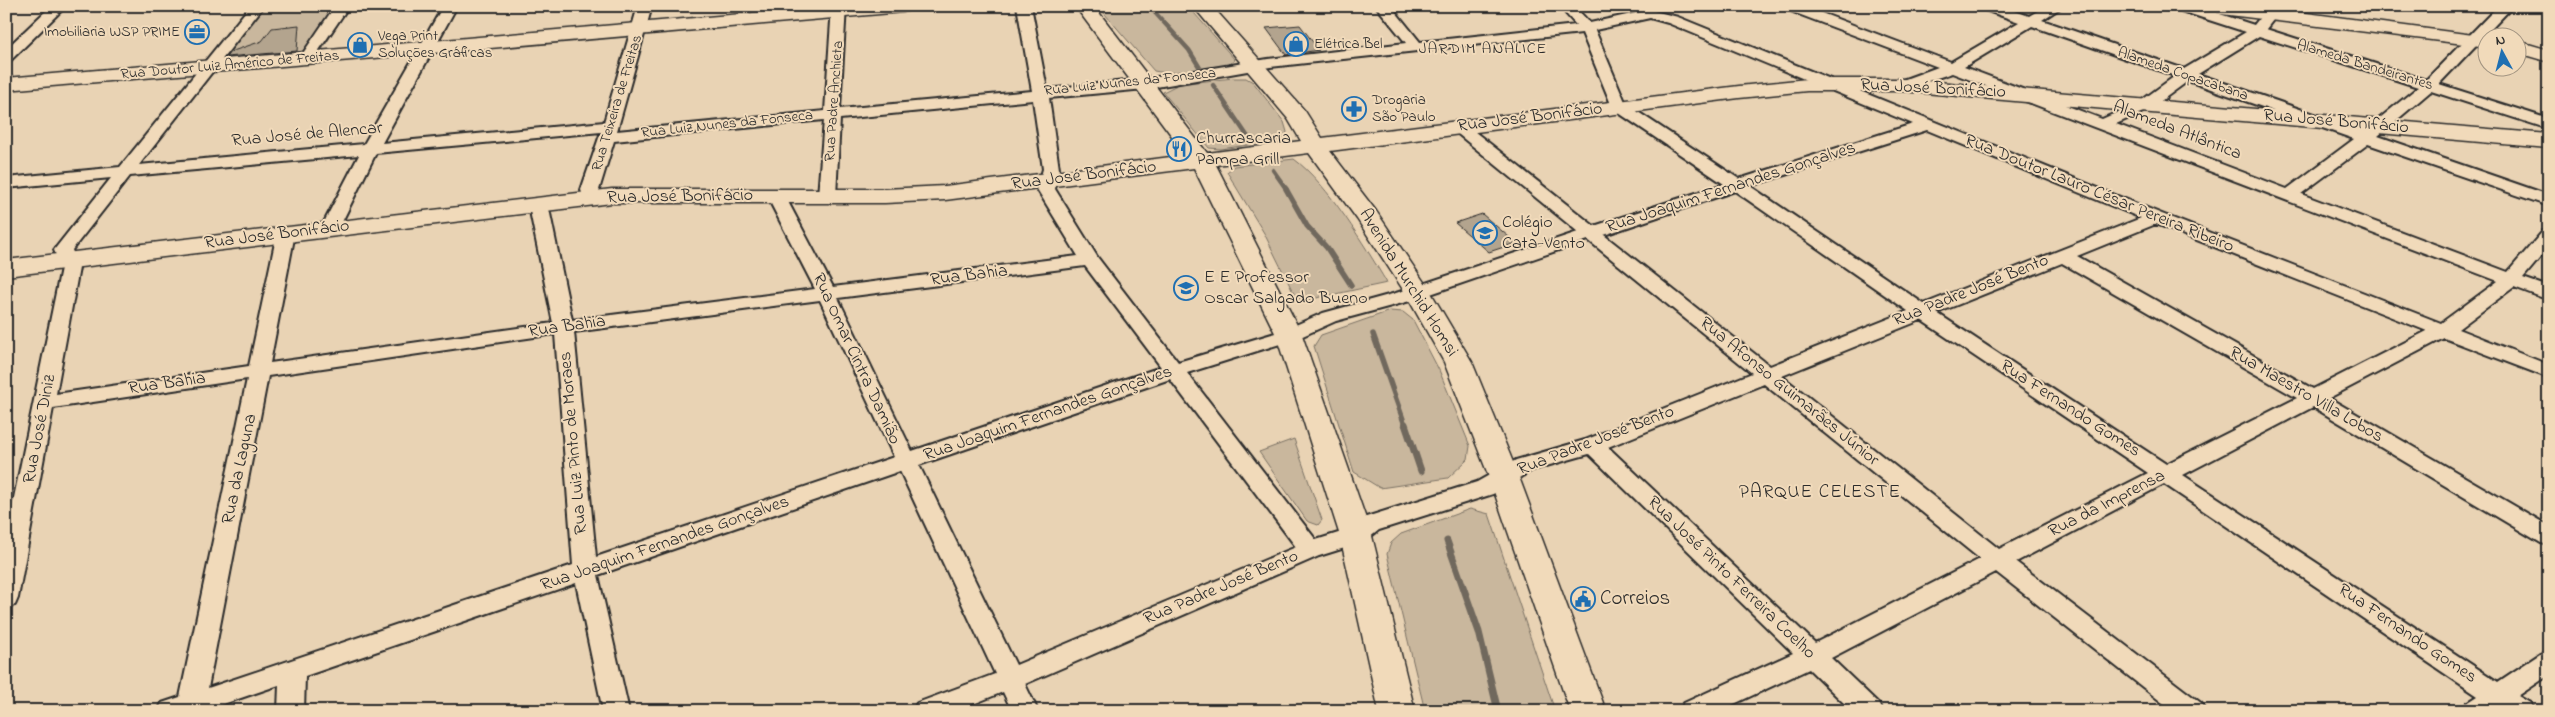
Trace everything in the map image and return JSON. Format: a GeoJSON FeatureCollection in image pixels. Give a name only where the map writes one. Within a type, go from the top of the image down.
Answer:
{"type":"FeatureCollection","features":[{"type":"Feature","properties":{"kind":"street"},"geometry":{"type":"LineString","coordinates":[[6,57],[59,6]]}},
{"type":"Feature","properties":{"kind":"street"},"geometry":{"type":"LineString","coordinates":[[124,172],[257,6]]}},
{"type":"Feature","properties":{"kind":"street"},"geometry":{"type":"LineString","coordinates":[[306,59],[342,6]]}},
{"type":"Feature","properties":{"kind":"street"},"geometry":{"type":"LineString","coordinates":[[330,228],[370,149],[450,6]]}},
{"type":"Feature","properties":{"kind":"street","name":"Rua Teixeira de Freitas"},"geometry":{"type":"LineString","coordinates":[[592,199],[590,190],[646,6]]}},
{"type":"Feature","properties":{"kind":"street","name":"Rua Doutor Luiz Américo de Freitas"},"geometry":{"type":"LineString","coordinates":[[6,84],[639,30],[839,9],[903,6]]}},
{"type":"Feature","properties":{"kind":"street"},"geometry":{"type":"LineString","coordinates":[[1024,6],[1040,92],[1051,169],[1046,189],[1090,260],[1311,550]]}},
{"type":"Feature","properties":{"kind":"street"},"geometry":{"type":"LineString","coordinates":[[1084,6],[1202,161],[1256,261],[1289,335],[1356,536],[1397,711]]}},
{"type":"Feature","properties":{"kind":"street","name":"Avenida Murchid Homsi"},"geometry":{"type":"LineString","coordinates":[[1202,6],[1297,116],[1315,146],[1367,216],[1417,291],[1458,362],[1504,477],[1588,711]]}},
{"type":"Feature","properties":{"kind":"street"},"geometry":{"type":"LineString","coordinates":[[1383,6],[1416,46]]}},
{"type":"Feature","properties":{"kind":"street"},"geometry":{"type":"LineString","coordinates":[[1566,6],[1587,28],[1619,106]]}},
{"type":"Feature","properties":{"kind":"street","name":"Alameda Atlântica"},"geometry":{"type":"LineString","coordinates":[[1790,6],[1816,10],[2024,95],[2549,294]]}},
{"type":"Feature","properties":{"kind":"street","name":"Alameda Copacabana"},"geometry":{"type":"LineString","coordinates":[[1987,6],[2296,113],[2364,139],[2549,201]]}},
{"type":"Feature","properties":{"kind":"street"},"geometry":{"type":"LineString","coordinates":[[1902,85],[1953,67],[2056,6]]}},
{"type":"Feature","properties":{"kind":"street","name":"Alameda Bandeirantes"},"geometry":{"type":"LineString","coordinates":[[2180,6],[2549,124]]}},
{"type":"Feature","properties":{"kind":"street"},"geometry":{"type":"LineString","coordinates":[[2205,6],[2273,10],[2478,41]]}},
{"type":"Feature","properties":{"kind":"street"},"geometry":{"type":"LineString","coordinates":[[2490,28],[2506,6]]}},
{"type":"Feature","properties":{"kind":"street","name":"Rua Padre Anchieta"},"geometry":{"type":"LineString","coordinates":[[828,196],[839,9]]}},
{"type":"Feature","properties":{"kind":"street","name":"Rua Luiz Nunes da Fonseca"},"geometry":{"type":"LineString","coordinates":[[609,132],[1145,84],[1256,67],[1268,63],[1587,28],[1650,10]]}},
{"type":"Feature","properties":{"kind":"street","name":"Rua Doutor Lauro César Pereira Ribeiro"},"geometry":{"type":"LineString","coordinates":[[1650,10],[2156,218],[2549,372]]}},
{"type":"Feature","properties":{"kind":"street"},"geometry":{"type":"LineString","coordinates":[[2104,124],[2144,106],[2186,75],[2257,31],[2273,10]]}},
{"type":"Feature","properties":{"kind":"street"},"geometry":{"type":"LineString","coordinates":[[2289,195],[2382,126],[2478,44]]}},
{"type":"Feature","properties":{"kind":"street"},"geometry":{"type":"LineString","coordinates":[[2528,47],[2549,49]]}},
{"type":"Feature","properties":{"kind":"street"},"geometry":{"type":"LineString","coordinates":[[2528,49],[2549,56]]}},
{"type":"Feature","properties":{"kind":"street","name":"Rua José Bonifácio"},"geometry":{"type":"LineString","coordinates":[[6,268],[286,233],[612,196],[909,196],[1202,161],[1619,106],[1832,84],[1902,85],[2549,141]]}},
{"type":"Feature","properties":{"kind":"street","name":"Rua Fernando Gomes"},"geometry":{"type":"LineString","coordinates":[[1619,106],[1921,311],[2167,473],[2521,711]]}},
{"type":"Feature","properties":{"kind":"street","name":"Rua Joaquim Fernandes Gonçalves"},"geometry":{"type":"LineString","coordinates":[[181,707],[585,572],[1174,370],[1289,335],[1305,324],[1404,297],[1736,184],[1927,125]]}},
{"type":"Feature","properties":{"kind":"street","name":"Rua Afonso Guimarães Júnior"},"geometry":{"type":"LineString","coordinates":[[1459,127],[1997,560],[2192,711]]}},
{"type":"Feature","properties":{"kind":"street","name":"Rua José de Alencar"},"geometry":{"type":"LineString","coordinates":[[6,183],[370,149],[609,132]]}},
{"type":"Feature","properties":{"kind":"street","name":"Rua José Diniz"},"geometry":{"type":"LineString","coordinates":[[6,598],[46,402],[70,268],[62,250],[124,172]]}},
{"type":"Feature","properties":{"kind":"street","name":"Rua Omar Cintra Damião"},"geometry":{"type":"LineString","coordinates":[[776,196],[827,294],[905,462],[1025,711]]}},
{"type":"Feature","properties":{"kind":"street","name":"Rua Luiz Pinto de Moraes"},"geometry":{"type":"LineString","coordinates":[[539,204],[539,212],[564,327],[585,572],[616,711]]}},
{"type":"Feature","properties":{"kind":"street","name":"Rua Padre José Bento"},"geometry":{"type":"LineString","coordinates":[[926,711],[1010,679],[1311,550],[1356,536],[1371,524],[1485,488],[1524,465],[1593,445],[1921,311],[2156,218]]}},
{"type":"Feature","properties":{"kind":"street","name":"Rua da Laguna"},"geometry":{"type":"LineString","coordinates":[[181,707],[260,371],[286,233]]}},
{"type":"Feature","properties":{"kind":"street","name":"Rua da Imprensa"},"geometry":{"type":"LineString","coordinates":[[1693,711],[1812,656],[2443,331],[2511,280],[2549,235]]}},
{"type":"Feature","properties":{"kind":"street","name":"Rua Maestro Villa Lobos"},"geometry":{"type":"LineString","coordinates":[[2062,255],[2313,398],[2549,537]]}},
{"type":"Feature","properties":{"kind":"street","name":"Rua Bahia"},"geometry":{"type":"LineString","coordinates":[[46,402],[564,327],[1090,260]]}},
{"type":"Feature","properties":{"kind":"street","name":"Rua José Pinto Ferreira Coelho"},"geometry":{"type":"LineString","coordinates":[[1593,445],[1869,711]]}},
{"type":"Feature","properties":{"kind":"street"},"geometry":{"type":"LineString","coordinates":[[2476,711],[2549,661]]}},
{"type":"Feature","properties":{"kind":"street"},"geometry":{"type":"LineString","coordinates":[[291,711],[292,671]]}},
{"type":"Feature","properties":{"kind":"shaded area"},"geometry":{"type":"Polygon","coordinates":[[[265,6],[350,6],[320,53],[222,60],[265,6]]]}},
{"type":"Feature","properties":{"kind":"shaded area"},"geometry":{"type":"Polygon","coordinates":[[[1098,6],[1188,6],[1235,60],[1228,65],[1207,71],[1173,73],[1154,71],[1098,6]]]}},
{"type":"Feature","properties":{"kind":"shaded area"},"geometry":{"type":"Polygon","coordinates":[[[1246,78],[1253,82],[1284,122],[1287,132],[1283,140],[1221,149],[1209,148],[1163,92],[1179,84],[1246,78]]]}},
{"type":"Feature","properties":{"kind":"shaded area"},"geometry":{"type":"Polygon","coordinates":[[[1294,159],[1307,170],[1333,199],[1387,283],[1307,300],[1296,298],[1264,233],[1227,172],[1234,166],[1294,159]]]}},
{"type":"Feature","properties":{"kind":"shaded area"},"geometry":{"type":"Polygon","coordinates":[[[1390,311],[1403,312],[1413,320],[1439,370],[1470,446],[1468,459],[1448,478],[1380,488],[1354,472],[1314,346],[1321,335],[1390,311]]]}},
{"type":"Feature","properties":{"kind":"shaded area"},"geometry":{"type":"Polygon","coordinates":[[[1294,439],[1322,520],[1318,525],[1307,521],[1259,452],[1294,439]]]}},
{"type":"Feature","properties":{"kind":"shaded area"},"geometry":{"type":"Polygon","coordinates":[[[1470,509],[1489,514],[1555,711],[1425,711],[1387,554],[1391,543],[1401,534],[1470,509]]]}},
{"type":"Feature","properties":{"kind":"building"},"geometry":{"type":"Polygon","coordinates":[[[299,25],[297,51],[226,57],[230,52],[262,41],[272,28],[299,25]]]}},
{"type":"Feature","properties":{"kind":"building","name":"Elétrica Bel"},"geometry":{"type":"Polygon","coordinates":[[[1300,25],[1319,50],[1286,55],[1266,28],[1300,25]]]}},
{"type":"Feature","properties":{"kind":"building","name":"Colégio Cata-Vento"},"geometry":{"type":"Polygon","coordinates":[[[1482,214],[1516,243],[1489,252],[1455,223],[1482,214]]]}},
{"type":"Feature","properties":{"kind":"waterway"},"geometry":{"type":"LineString","coordinates":[[1149,6],[1189,50],[1200,68]]}},
{"type":"Feature","properties":{"kind":"waterway"},"geometry":{"type":"LineString","coordinates":[[1213,85],[1250,140]]}},
{"type":"Feature","properties":{"kind":"waterway"},"geometry":{"type":"LineString","coordinates":[[1273,170],[1287,190]]}},
{"type":"Feature","properties":{"kind":"waterway"},"geometry":{"type":"LineString","coordinates":[[1286,189],[1307,226],[1327,248],[1351,285]]}},
{"type":"Feature","properties":{"kind":"waterway"},"geometry":{"type":"LineString","coordinates":[[1373,334],[1405,425]]}},
{"type":"Feature","properties":{"kind":"waterway"},"geometry":{"type":"LineString","coordinates":[[1405,424],[1421,471]]}},
{"type":"Feature","properties":{"kind":"waterway"},"geometry":{"type":"LineString","coordinates":[[1447,541],[1479,632],[1498,711]]}},
{"type":"Feature","properties":{"kind":"place","name":"Imobiliaria WSP PRIME"},"geometry":{"type":"Point","coordinates":[197,32]}},
{"type":"Feature","properties":{"kind":"place","name":"Elétrica Bel"},"geometry":{"type":"Point","coordinates":[1296,44]}},
{"type":"Feature","properties":{"kind":"place","name":"Vega Print Soluções Gráficas"},"geometry":{"type":"Point","coordinates":[360,45]}},
{"type":"Feature","properties":{"kind":"place","name":"Drogaria São Paulo"},"geometry":{"type":"Point","coordinates":[1354,109]}},
{"type":"Feature","properties":{"kind":"place","name":"Churrascaria Pampa Grill"},"geometry":{"type":"Point","coordinates":[1179,149]}},
{"type":"Feature","properties":{"kind":"place","name":"Colégio Cata-Vento"},"geometry":{"type":"Point","coordinates":[1485,233]}},
{"type":"Feature","properties":{"kind":"place","name":"E E Professor Oscar Salgado Bueno"},"geometry":{"type":"Point","coordinates":[1186,288]}},
{"type":"Feature","properties":{"kind":"place","name":"Correios"},"geometry":{"type":"Point","coordinates":[1583,599]}},
{"type":"Feature","properties":{"kind":"district","name":"JARDIM ANALICE"},"geometry":{"type":"Point","coordinates":[1483,49]}},
{"type":"Feature","properties":{"kind":"district","name":"PARQUE CELESTE"},"geometry":{"type":"Point","coordinates":[1820,492]}}]}
